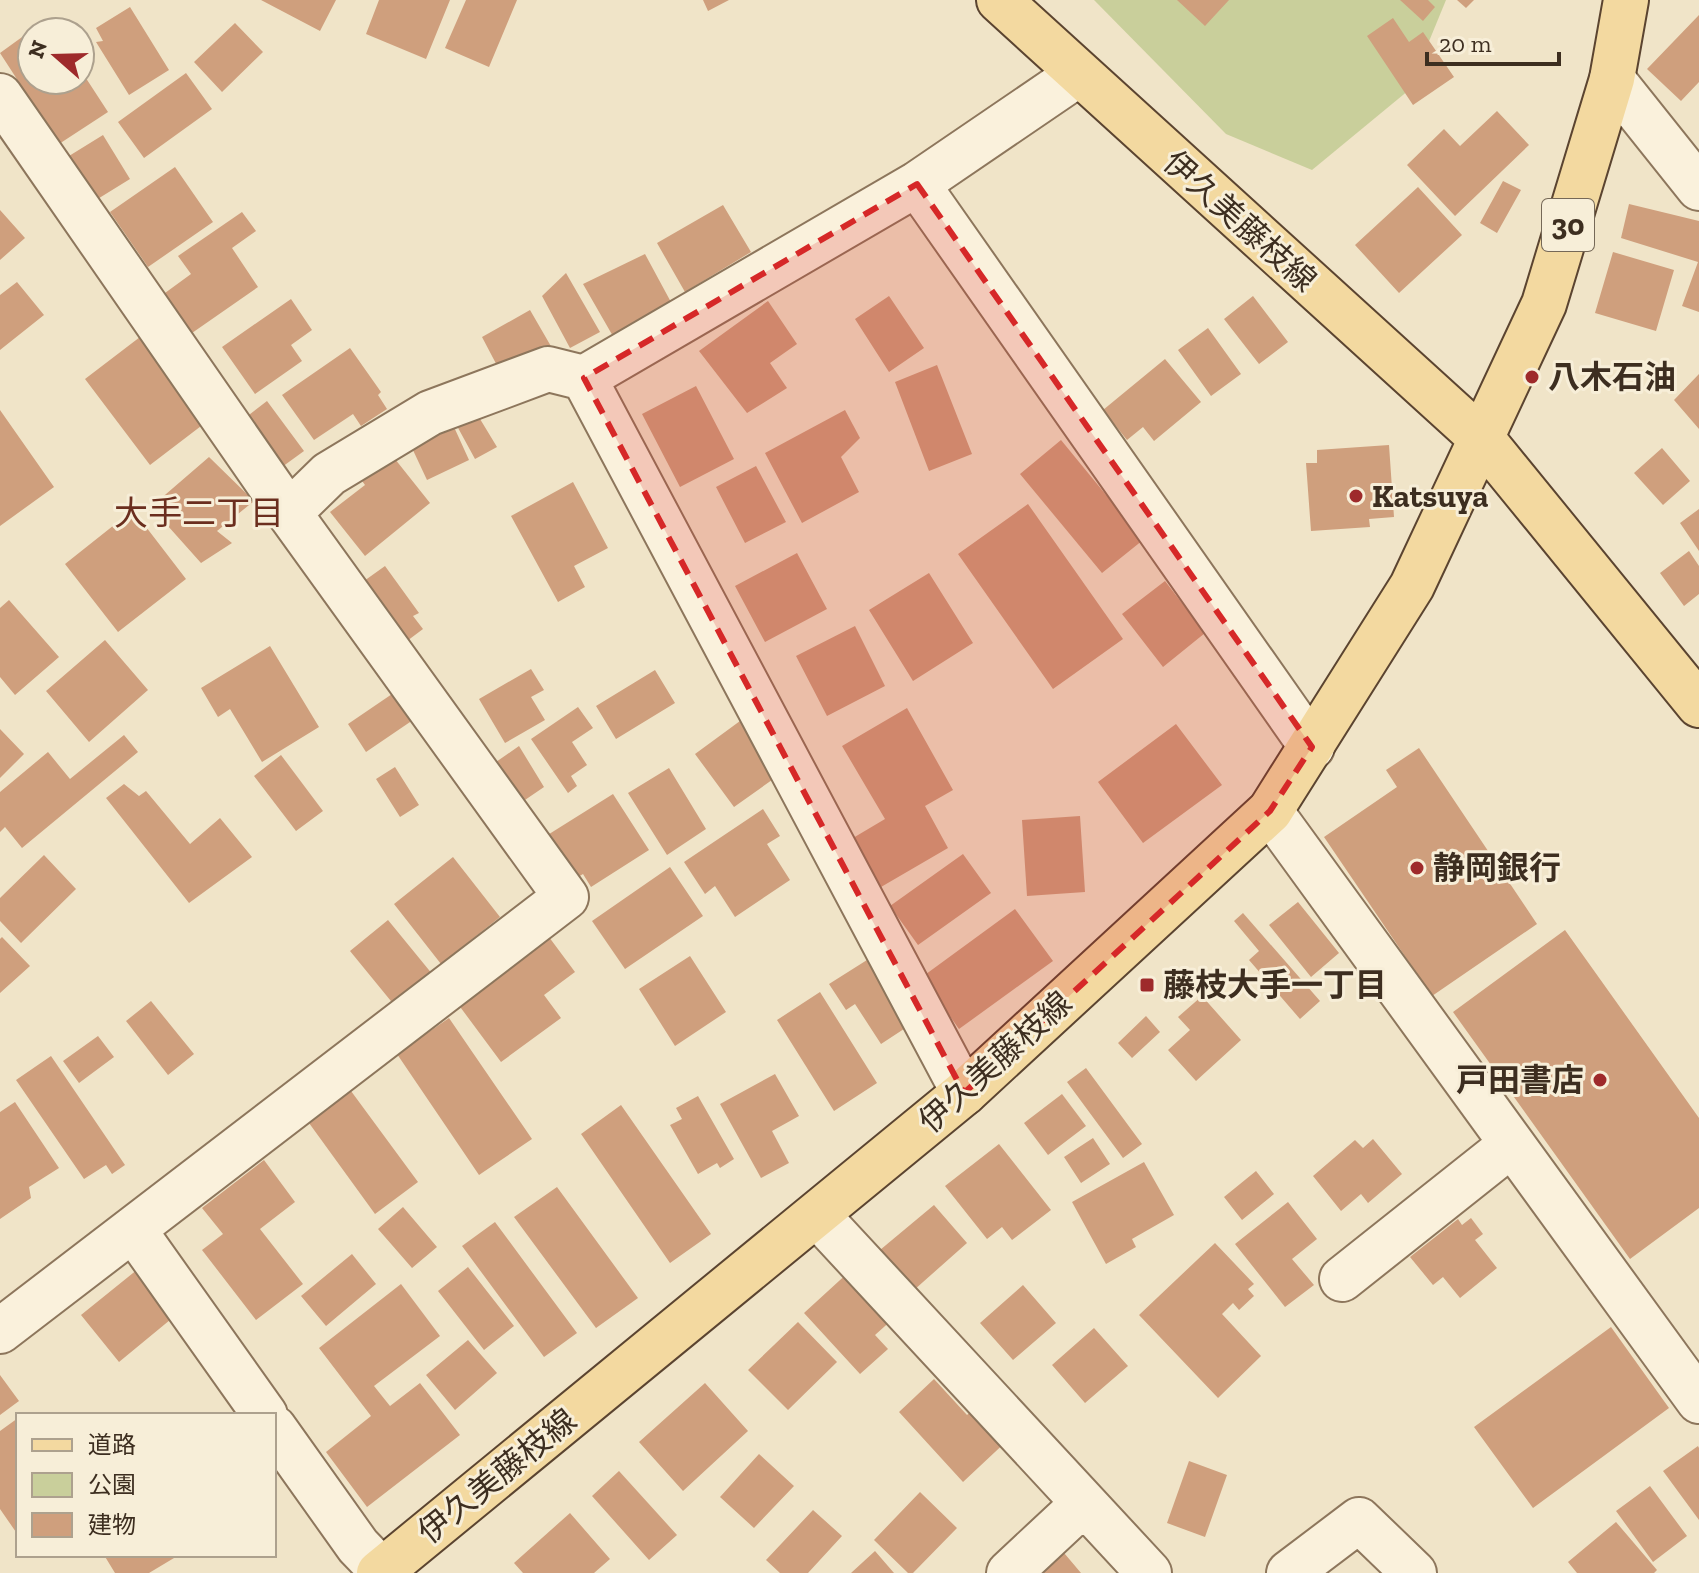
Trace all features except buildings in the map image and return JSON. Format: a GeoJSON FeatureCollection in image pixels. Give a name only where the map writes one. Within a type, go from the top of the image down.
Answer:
{"type":"FeatureCollection","features":[{"type":"Feature","properties":{"kind":"main road","name":"伊久美藤枝線"},"geometry":{"type":"LineString","coordinates":[[999,0],[1077,75],[1483,440],[1699,705]]}},
{"type":"Feature","properties":{"kind":"main road","name":"30"},"geometry":{"type":"LineString","coordinates":[[1483,440],[1544,304],[1612,79],[1626,0]]}},
{"type":"Feature","properties":{"kind":"main road","name":"伊久美藤枝線"},"geometry":{"type":"LineString","coordinates":[[382,1572],[964,1093],[1270,811],[1412,586],[1483,440]]}},
{"type":"Feature","properties":{"kind":"street"},"geometry":{"type":"LineString","coordinates":[[289,513],[329,474],[430,413],[548,369],[584,378],[917,184],[1077,75]]}},
{"type":"Feature","properties":{"kind":"street"},"geometry":{"type":"LineString","coordinates":[[1612,79],[1699,188]]}},
{"type":"Feature","properties":{"kind":"street"},"geometry":{"type":"LineString","coordinates":[[0,96],[289,513],[566,897],[0,1331]]}},
{"type":"Feature","properties":{"kind":"street"},"geometry":{"type":"LineString","coordinates":[[917,184],[1312,747]]}},
{"type":"Feature","properties":{"kind":"street"},"geometry":{"type":"LineString","coordinates":[[584,378],[964,1093]]}},
{"type":"Feature","properties":{"kind":"street"},"geometry":{"type":"LineString","coordinates":[[1270,811],[1699,1401]]}},
{"type":"Feature","properties":{"kind":"street"},"geometry":{"type":"LineString","coordinates":[[1342,1279],[1512,1144]]}},
{"type":"Feature","properties":{"kind":"street"},"geometry":{"type":"LineString","coordinates":[[818,1216],[1149,1573]]}},
{"type":"Feature","properties":{"kind":"street"},"geometry":{"type":"LineString","coordinates":[[133,1229],[264,1413]]}},
{"type":"Feature","properties":{"kind":"street"},"geometry":{"type":"LineString","coordinates":[[276,1431],[358,1546],[382,1572]]}},
{"type":"Feature","properties":{"kind":"street"},"geometry":{"type":"LineString","coordinates":[[1009,1573],[1084,1503]]}},
{"type":"Feature","properties":{"kind":"street"},"geometry":{"type":"LineString","coordinates":[[1289,1573],[1359,1520],[1414,1573]]}},
{"type":"Feature","properties":{"kind":"highlighted area"},"geometry":{"type":"Polygon","coordinates":[[[917,184],[1312,747],[1270,811],[964,1093],[584,378],[917,184]]]}},
{"type":"Feature","properties":{"kind":"green space"},"geometry":{"type":"Polygon","coordinates":[[[1094,0],[1446,0],[1409,90],[1312,170],[1226,134],[1094,0]]]}},
{"type":"Feature","properties":{"kind":"place","name":"八木石油"},"geometry":{"type":"Point","coordinates":[1532,377]}},
{"type":"Feature","properties":{"kind":"place","name":"Katsuya"},"geometry":{"type":"Point","coordinates":[1356,496]}},
{"type":"Feature","properties":{"kind":"place","name":"静岡銀行"},"geometry":{"type":"Point","coordinates":[1417,868]}},
{"type":"Feature","properties":{"kind":"place","name":"藤枝大手一丁目"},"geometry":{"type":"Point","coordinates":[1147,985]}},
{"type":"Feature","properties":{"kind":"place","name":"戸田書店"},"geometry":{"type":"Point","coordinates":[1600,1080]}},
{"type":"Feature","properties":{"kind":"district","name":"大手二丁目"},"geometry":{"type":"Point","coordinates":[199,513]}}]}
